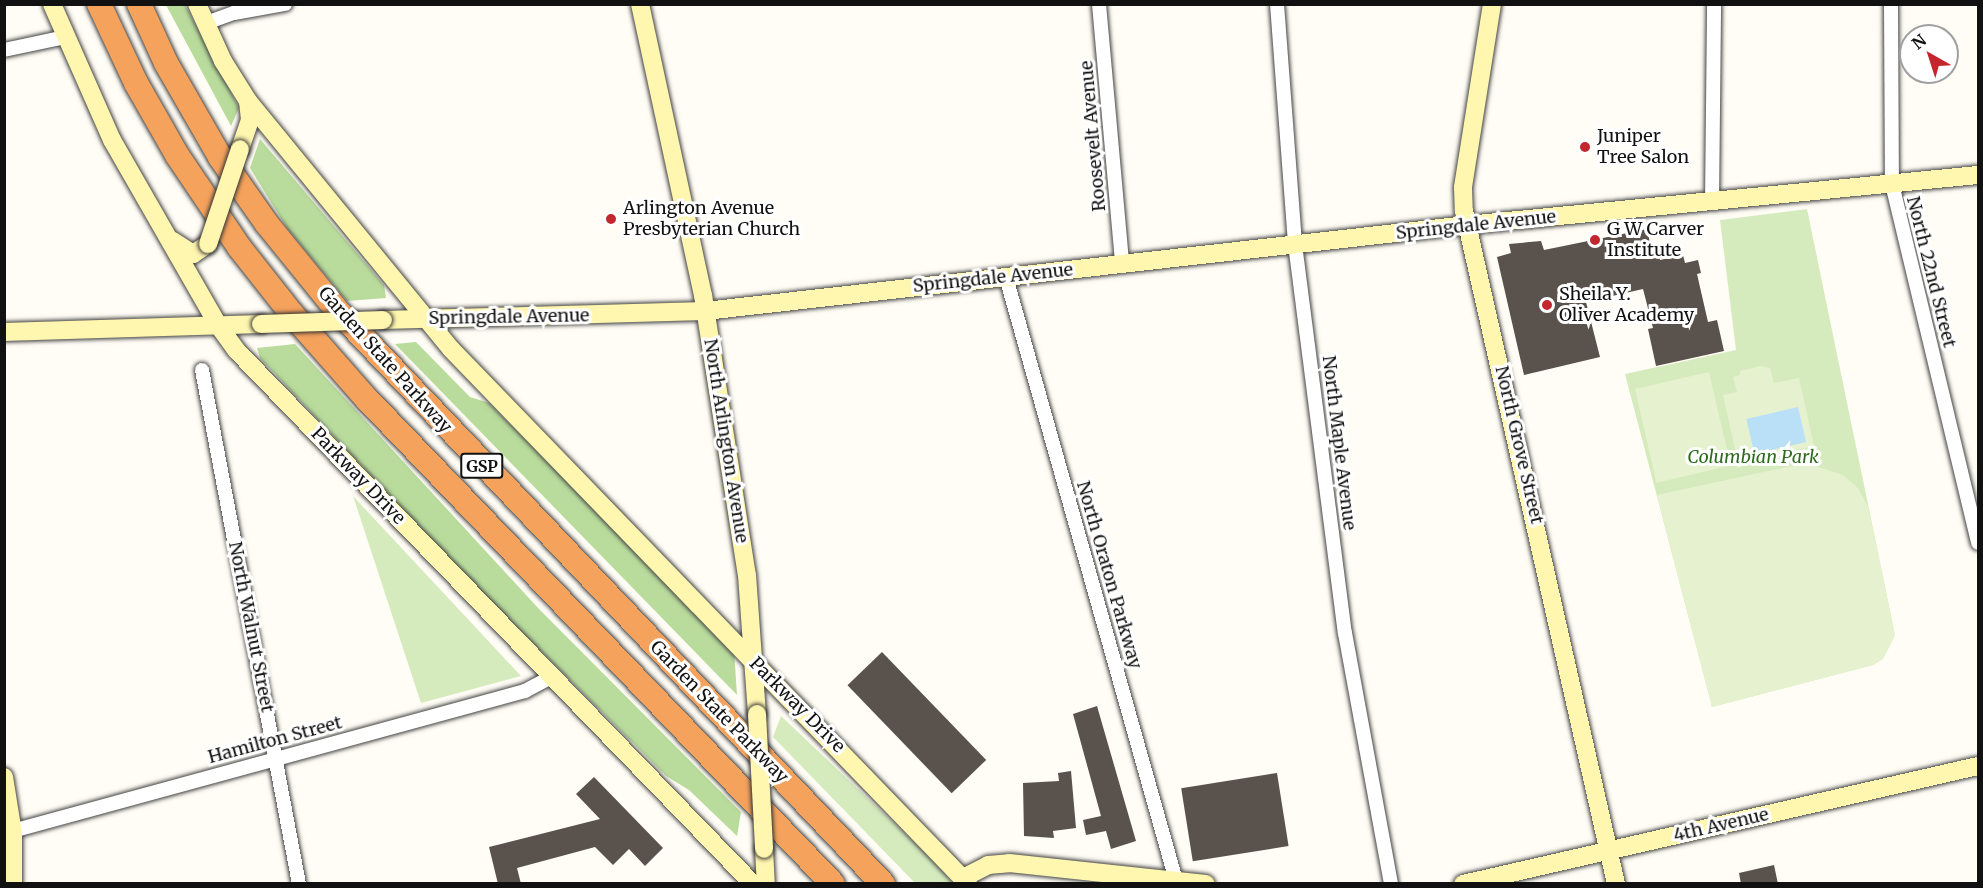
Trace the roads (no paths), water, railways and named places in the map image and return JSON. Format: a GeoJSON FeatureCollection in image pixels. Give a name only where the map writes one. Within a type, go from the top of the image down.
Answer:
{"type":"FeatureCollection","features":[{"type":"Feature","properties":{"kind":"highway","name":"Garden State Parkway"},"geometry":{"type":"LineString","coordinates":[[99,4],[136,83],[177,155],[273,292],[359,390],[833,884]]}},
{"type":"Feature","properties":{"kind":"highway","name":"Garden State Parkway"},"geometry":{"type":"LineString","coordinates":[[139,4],[166,63],[220,157],[267,224],[336,309],[883,884]]}},
{"type":"Feature","properties":{"kind":"street","name":"Parkway Drive"},"geometry":{"type":"LineString","coordinates":[[52,4],[112,140],[218,325],[248,363],[753,884]]}},
{"type":"Feature","properties":{"kind":"street"},"geometry":{"type":"LineString","coordinates":[[197,4],[248,101],[426,320]]}},
{"type":"Feature","properties":{"kind":"street"},"geometry":{"type":"LineString","coordinates":[[206,24],[234,13],[285,4]]}},
{"type":"Feature","properties":{"kind":"street","name":"North Arlington Avenue"},"geometry":{"type":"LineString","coordinates":[[640,4],[692,230],[747,575],[766,884]]}},
{"type":"Feature","properties":{"kind":"street","name":"Roosevelt Avenue"},"geometry":{"type":"LineString","coordinates":[[1099,4],[1122,264]]}},
{"type":"Feature","properties":{"kind":"street","name":"North Maple Avenue"},"geometry":{"type":"LineString","coordinates":[[1277,4],[1295,244],[1345,633],[1391,884]]}},
{"type":"Feature","properties":{"kind":"street","name":"North Grove Street"},"geometry":{"type":"LineString","coordinates":[[1492,4],[1463,188],[1467,225],[1616,884]]}},
{"type":"Feature","properties":{"kind":"street"},"geometry":{"type":"LineString","coordinates":[[1712,203],[1714,4]]}},
{"type":"Feature","properties":{"kind":"street","name":"North 22nd Street"},"geometry":{"type":"LineString","coordinates":[[1891,4],[1892,184],[1978,543]]}},
{"type":"Feature","properties":{"kind":"street"},"geometry":{"type":"LineString","coordinates":[[4,50],[65,37]]}},
{"type":"Feature","properties":{"kind":"street"},"geometry":{"type":"LineString","coordinates":[[163,227],[188,252],[198,253],[208,244],[250,120],[248,101]]}},
{"type":"Feature","properties":{"kind":"street","name":"Springdale Avenue"},"geometry":{"type":"LineString","coordinates":[[4,332],[705,311],[1467,225],[1712,203],[1978,175]]}},
{"type":"Feature","properties":{"kind":"street","name":"North Oraton Parkway"},"geometry":{"type":"LineString","coordinates":[[1006,277],[1176,882]]}},
{"type":"Feature","properties":{"kind":"street","name":"Parkway Drive"},"geometry":{"type":"LineString","coordinates":[[426,320],[481,381],[966,881]]}},
{"type":"Feature","properties":{"kind":"street","name":"North Walnut Street"},"geometry":{"type":"LineString","coordinates":[[202,370],[299,884]]}},
{"type":"Feature","properties":{"kind":"street","name":"Hamilton Street"},"geometry":{"type":"LineString","coordinates":[[9,833],[525,691],[553,676]]}},
{"type":"Feature","properties":{"kind":"street","name":"4th Avenue"},"geometry":{"type":"LineString","coordinates":[[1463,884],[1978,766]]}},
{"type":"Feature","properties":{"kind":"street"},"geometry":{"type":"LineString","coordinates":[[4,777],[13,884]]}},
{"type":"Feature","properties":{"kind":"street"},"geometry":{"type":"LineString","coordinates":[[966,881],[988,865],[1009,864],[1206,884]]}},
{"type":"Feature","properties":{"kind":"water"},"geometry":{"type":"Polygon","coordinates":[[[1798,407],[1806,442],[1754,454],[1746,419],[1798,407]]]}},
{"type":"Feature","properties":{"kind":"place","name":"Juniper Tree Salon"},"geometry":{"type":"Point","coordinates":[1585,147]}},
{"type":"Feature","properties":{"kind":"place","name":"Arlington Avenue Presbyterian Church"},"geometry":{"type":"Point","coordinates":[611,219]}},
{"type":"Feature","properties":{"kind":"place","name":"G W Carver Institute"},"geometry":{"type":"Point","coordinates":[1595,240]}},
{"type":"Feature","properties":{"kind":"place","name":"Sheila Y. Oliver Academy"},"geometry":{"type":"Point","coordinates":[1547,305]}},
{"type":"Feature","properties":{"kind":"park label","name":"Columbian Park"},"geometry":{"type":"Point","coordinates":[1753,457]}}]}
